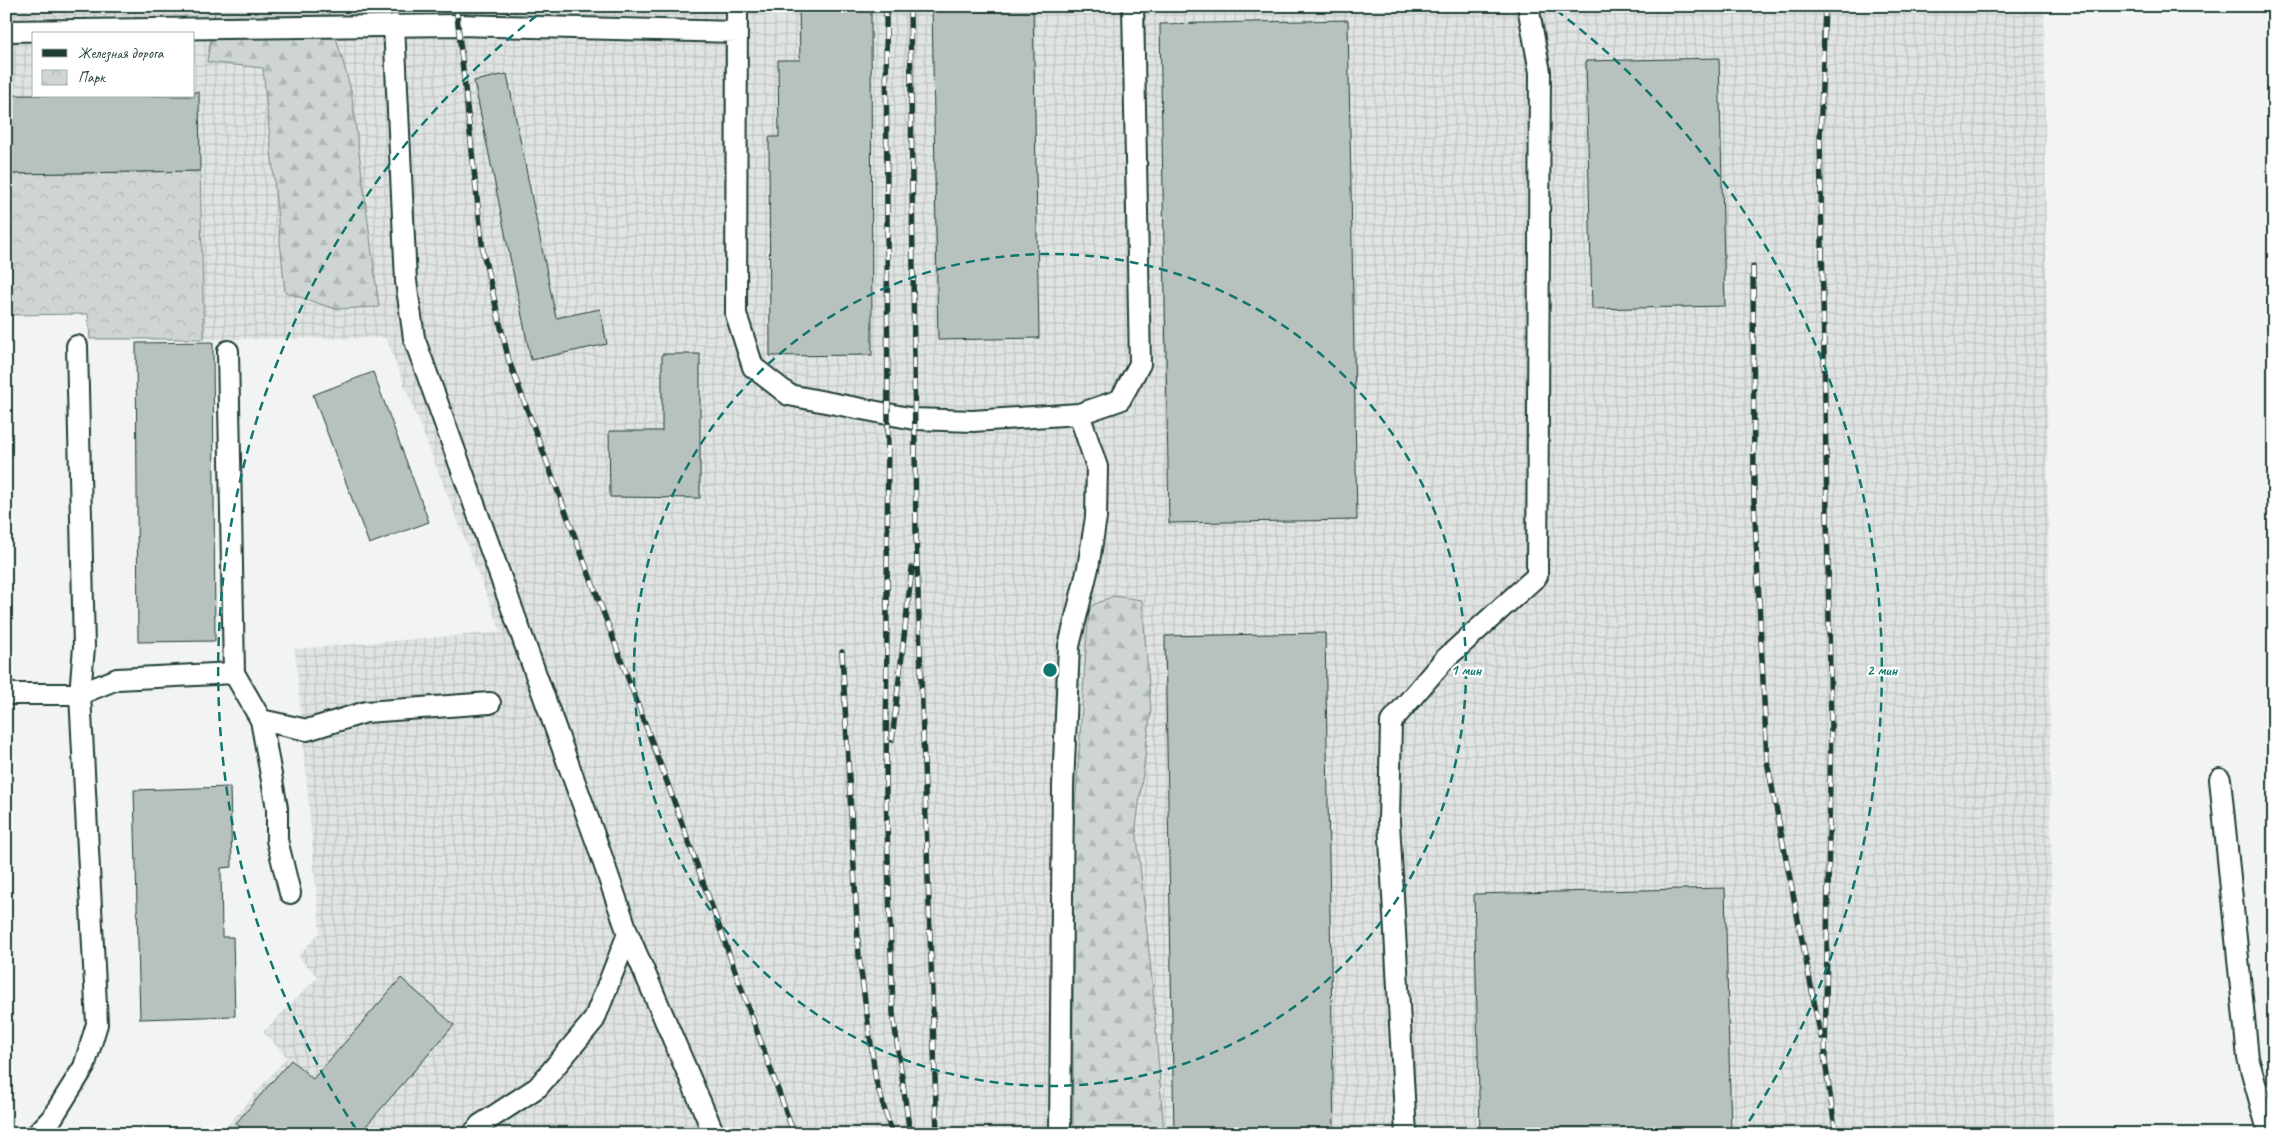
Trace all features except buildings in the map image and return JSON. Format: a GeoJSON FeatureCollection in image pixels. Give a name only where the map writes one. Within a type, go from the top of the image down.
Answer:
{"type":"FeatureCollection","features":[{"type":"Feature","properties":{"kind":"lane"},"geometry":{"type":"LineString","coordinates":[[737,6],[736,314],[753,367],[789,395],[906,418],[973,421],[1079,414],[1120,400],[1140,364],[1133,6]]}},
{"type":"Feature","properties":{"kind":"lane"},"geometry":{"type":"LineString","coordinates":[[1406,1134],[1389,822],[1391,722],[1444,660],[1536,576],[1540,72],[1528,6]]}},
{"type":"Feature","properties":{"kind":"lane"},"geometry":{"type":"LineString","coordinates":[[6,31],[394,25],[737,32]]}},
{"type":"Feature","properties":{"kind":"lane"},"geometry":{"type":"LineString","coordinates":[[394,25],[406,281],[414,338],[598,846],[628,934],[714,1134]]}},
{"type":"Feature","properties":{"kind":"lane"},"geometry":{"type":"LineString","coordinates":[[37,1134],[52,1118],[84,1067],[97,1024],[80,694],[84,647],[77,346]]}},
{"type":"Feature","properties":{"kind":"lane"},"geometry":{"type":"LineString","coordinates":[[228,351],[234,673],[261,720],[277,808],[277,840],[290,893]]}},
{"type":"Feature","properties":{"kind":"lane"},"geometry":{"type":"LineString","coordinates":[[1060,1134],[1063,786],[1070,646],[1088,568],[1096,517],[1097,467],[1079,414]]}},
{"type":"Feature","properties":{"kind":"lane"},"geometry":{"type":"LineString","coordinates":[[6,694],[80,694],[117,679],[234,673]]}},
{"type":"Feature","properties":{"kind":"lane"},"geometry":{"type":"LineString","coordinates":[[261,720],[307,730],[366,712],[490,703]]}},
{"type":"Feature","properties":{"kind":"lane"},"geometry":{"type":"LineString","coordinates":[[2220,779],[2248,1058],[2269,1134]]}},
{"type":"Feature","properties":{"kind":"lane"},"geometry":{"type":"LineString","coordinates":[[473,1134],[480,1125],[538,1088],[594,1020],[628,934]]}},
{"type":"Feature","properties":{"kind":"shaded area"},"geometry":{"type":"Polygon","coordinates":[[[6,6],[2044,6],[2053,1134],[220,1134],[287,1057],[263,1032],[318,977],[298,957],[320,932],[295,649],[501,632],[386,338],[204,339],[200,171],[6,174],[6,6]]]}},
{"type":"Feature","properties":{"kind":"green space"},"geometry":{"type":"Polygon","coordinates":[[[216,6],[327,6],[351,90],[379,307],[335,309],[285,292],[263,68],[207,62],[216,6]]]}},
{"type":"Feature","properties":{"kind":"green space"},"geometry":{"type":"Polygon","coordinates":[[[200,171],[204,339],[90,339],[88,314],[6,315],[6,174],[200,171]]]}},
{"type":"Feature","properties":{"kind":"green space"},"geometry":{"type":"Polygon","coordinates":[[[1113,596],[1142,600],[1151,710],[1136,827],[1152,980],[1164,1134],[1073,1134],[1073,837],[1089,607],[1113,596]]]}},
{"type":"Feature","properties":{"kind":"railway"},"geometry":{"type":"LineString","coordinates":[[456,6],[483,252],[509,361],[667,782],[794,1134]]}},
{"type":"Feature","properties":{"kind":"railway"},"geometry":{"type":"LineString","coordinates":[[886,6],[888,416],[886,794],[893,1014],[910,1134]]}},
{"type":"Feature","properties":{"kind":"railway"},"geometry":{"type":"LineString","coordinates":[[910,6],[916,534],[937,1134]]}},
{"type":"Feature","properties":{"kind":"railway"},"geometry":{"type":"LineString","coordinates":[[1825,6],[1820,139],[1831,724],[1825,1060]]}},
{"type":"Feature","properties":{"kind":"railway"},"geometry":{"type":"LineString","coordinates":[[1753,267],[1754,499],[1767,761],[1821,1037]]}},
{"type":"Feature","properties":{"kind":"railway"},"geometry":{"type":"LineString","coordinates":[[892,740],[912,568]]}},
{"type":"Feature","properties":{"kind":"railway"},"geometry":{"type":"LineString","coordinates":[[842,652],[859,957],[876,1081],[892,1134]]}},
{"type":"Feature","properties":{"kind":"railway"},"geometry":{"type":"LineString","coordinates":[[1824,1055],[1836,1134]]}}]}
